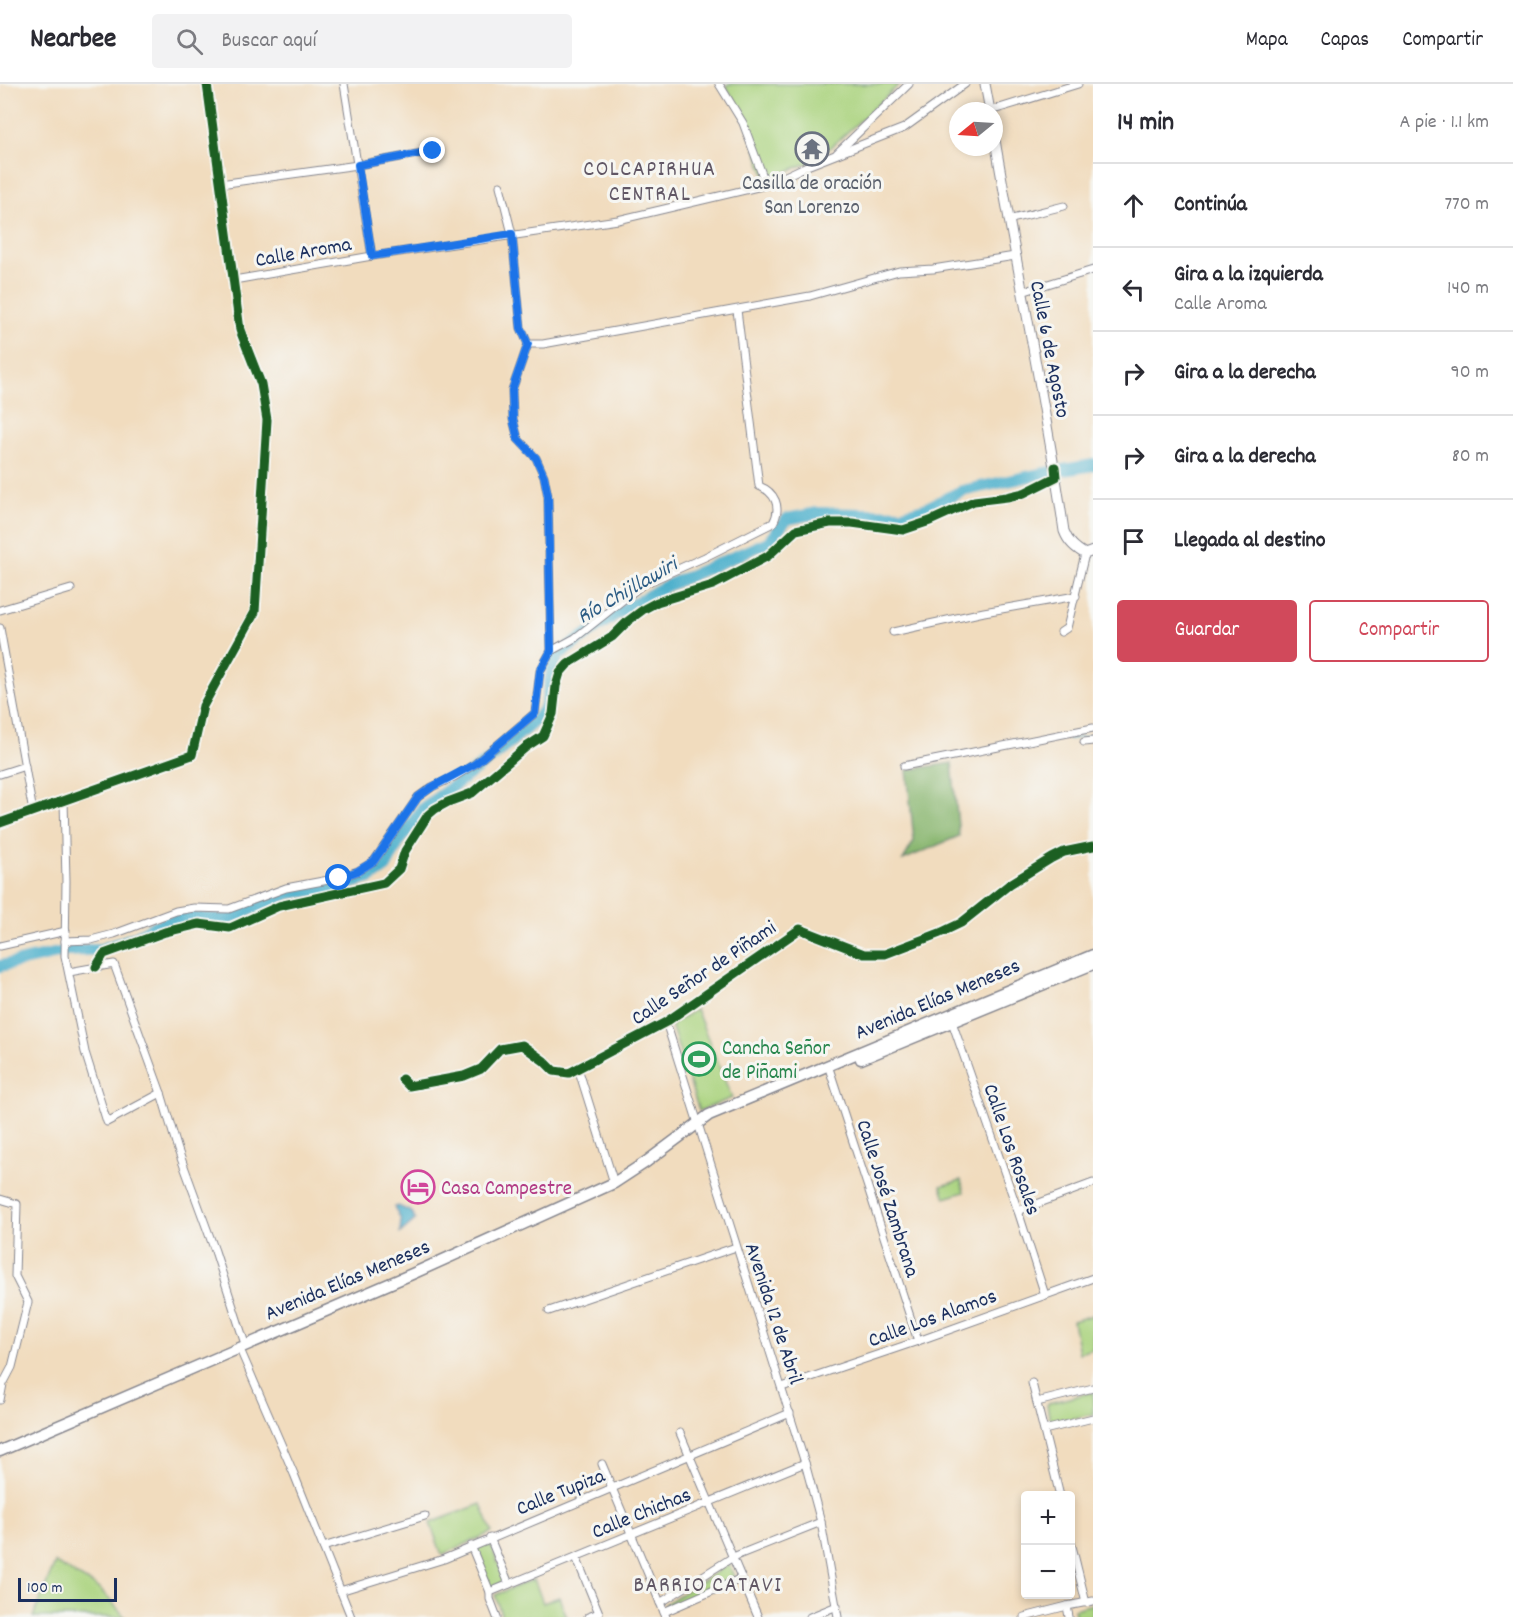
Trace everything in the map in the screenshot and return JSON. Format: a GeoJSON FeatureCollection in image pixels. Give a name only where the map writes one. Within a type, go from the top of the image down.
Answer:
{"type":"FeatureCollection","features":[{"type":"Feature","properties":{"kind":"main road"},"geometry":{"type":"LineString","coordinates":[[985,84],[988,102]]}},
{"type":"Feature","properties":{"kind":"main road","name":"Calle 6 de Agosto"},"geometry":{"type":"LineString","coordinates":[[998,156],[1056,472],[1065,535],[1075,547],[1089,552]]}},
{"type":"Feature","properties":{"kind":"main road","name":"Avenida Elías Meneses"},"geometry":{"type":"LineString","coordinates":[[0,1451],[242,1345],[412,1274],[614,1182],[646,1162],[699,1123],[710,1122],[829,1068],[1093,956]]}},
{"type":"Feature","properties":{"kind":"main road","name":"Avenida Elías Meneses"},"geometry":{"type":"LineString","coordinates":[[950,1018],[1093,964]]}},
{"type":"Feature","properties":{"kind":"street"},"geometry":{"type":"LineString","coordinates":[[0,823],[192,755],[203,706],[255,612],[267,420],[261,384],[240,330],[207,84]]}},
{"type":"Feature","properties":{"kind":"street"},"geometry":{"type":"LineString","coordinates":[[344,84],[372,256]]}},
{"type":"Feature","properties":{"kind":"street"},"geometry":{"type":"LineString","coordinates":[[719,84],[743,123],[766,185]]}},
{"type":"Feature","properties":{"kind":"street"},"geometry":{"type":"LineString","coordinates":[[833,156],[909,84]]}},
{"type":"Feature","properties":{"kind":"street","name":"Calle Aroma"},"geometry":{"type":"LineString","coordinates":[[234,280],[512,234],[618,220],[766,185],[904,128],[965,84]]}},
{"type":"Feature","properties":{"kind":"street"},"geometry":{"type":"LineString","coordinates":[[1003,107],[1078,84]]}},
{"type":"Feature","properties":{"kind":"street"},"geometry":{"type":"LineString","coordinates":[[220,184],[358,165],[433,151]]}},
{"type":"Feature","properties":{"kind":"street"},"geometry":{"type":"LineString","coordinates":[[65,943],[114,934],[176,911],[194,908],[229,909],[286,888],[339,878],[366,866],[374,861],[418,797],[475,764],[535,713],[540,671],[551,651],[548,496],[544,476],[536,458],[518,439],[513,419],[512,390],[528,344],[521,328],[512,234],[501,186]]}},
{"type":"Feature","properties":{"kind":"street"},"geometry":{"type":"LineString","coordinates":[[1008,220],[1064,206]]}},
{"type":"Feature","properties":{"kind":"street"},"geometry":{"type":"LineString","coordinates":[[528,344],[543,344],[810,297],[899,270],[933,270],[1015,256]]}},
{"type":"Feature","properties":{"kind":"street"},"geometry":{"type":"LineString","coordinates":[[1022,292],[1093,270]]}},
{"type":"Feature","properties":{"kind":"street"},"geometry":{"type":"LineString","coordinates":[[551,651],[575,638],[642,585],[773,523],[778,515],[777,504],[773,496],[767,489],[759,486],[737,310]]}},
{"type":"Feature","properties":{"kind":"street"},"geometry":{"type":"LineString","coordinates":[[96,967],[104,954],[165,932],[199,924],[230,928],[279,906],[384,883],[399,869],[405,851],[428,815],[448,802],[472,793],[526,747],[543,736],[553,714],[560,672],[568,664],[612,637],[644,609],[657,602],[713,585],[768,556],[796,530],[830,523],[852,523],[903,530],[955,511],[974,501],[1024,493],[1056,472]]}},
{"type":"Feature","properties":{"kind":"street"},"geometry":{"type":"LineString","coordinates":[[1061,632],[1067,628],[1089,552]]}},
{"type":"Feature","properties":{"kind":"street"},"geometry":{"type":"LineString","coordinates":[[0,610],[71,589]]}},
{"type":"Feature","properties":{"kind":"street"},"geometry":{"type":"LineString","coordinates":[[893,632],[984,612],[1076,596]]}},
{"type":"Feature","properties":{"kind":"street"},"geometry":{"type":"LineString","coordinates":[[0,628],[33,812]]}},
{"type":"Feature","properties":{"kind":"street"},"geometry":{"type":"LineString","coordinates":[[904,766],[1093,728]]}},
{"type":"Feature","properties":{"kind":"street"},"geometry":{"type":"LineString","coordinates":[[1084,742],[1093,741]]}},
{"type":"Feature","properties":{"kind":"street"},"geometry":{"type":"LineString","coordinates":[[0,774],[26,766]]}},
{"type":"Feature","properties":{"kind":"street"},"geometry":{"type":"LineString","coordinates":[[64,800],[65,956],[85,1052],[107,1122],[162,1093]]}},
{"type":"Feature","properties":{"kind":"street","name":"Calle Señor de Piñami"},"geometry":{"type":"LineString","coordinates":[[402,1079],[409,1086],[464,1076],[481,1069],[500,1049],[522,1045],[554,1071],[569,1073],[666,1022],[800,929],[864,954],[885,954],[961,923],[1010,884],[1057,856],[1093,846]]}},
{"type":"Feature","properties":{"kind":"street"},"geometry":{"type":"LineString","coordinates":[[0,946],[66,931]]}},
{"type":"Feature","properties":{"kind":"street"},"geometry":{"type":"LineString","coordinates":[[69,972],[114,964],[162,1093],[178,1150],[214,1251],[242,1345],[351,1617]]}},
{"type":"Feature","properties":{"kind":"street","name":"Calle Los Rosales"},"geometry":{"type":"LineString","coordinates":[[950,1018],[1045,1295]]}},
{"type":"Feature","properties":{"kind":"street","name":"Avenida 12 de Abril"},"geometry":{"type":"LineString","coordinates":[[666,1022],[805,1463],[821,1522],[838,1617]]}},
{"type":"Feature","properties":{"kind":"street"},"geometry":{"type":"LineString","coordinates":[[578,1068],[614,1182]]}},
{"type":"Feature","properties":{"kind":"street","name":"Calle José Zambrana"},"geometry":{"type":"LineString","coordinates":[[829,1068],[918,1341]]}},
{"type":"Feature","properties":{"kind":"street"},"geometry":{"type":"LineString","coordinates":[[1018,1211],[1093,1183]]}},
{"type":"Feature","properties":{"kind":"street"},"geometry":{"type":"LineString","coordinates":[[0,1199],[17,1204],[15,1276],[28,1302],[12,1367],[3,1384],[0,1400]]}},
{"type":"Feature","properties":{"kind":"street"},"geometry":{"type":"LineString","coordinates":[[549,1311],[736,1247]]}},
{"type":"Feature","properties":{"kind":"street","name":"Calle Los Alamos"},"geometry":{"type":"LineString","coordinates":[[782,1387],[1093,1278]]}},
{"type":"Feature","properties":{"kind":"street"},"geometry":{"type":"LineString","coordinates":[[1032,1383],[1059,1491]]}},
{"type":"Feature","properties":{"kind":"street"},"geometry":{"type":"LineString","coordinates":[[1037,1402],[1093,1388]]}},
{"type":"Feature","properties":{"kind":"street","name":"Calle Tupiza"},"geometry":{"type":"LineString","coordinates":[[340,1591],[444,1559],[790,1413]]}},
{"type":"Feature","properties":{"kind":"street"},"geometry":{"type":"LineString","coordinates":[[1044,1430],[1093,1418]]}},
{"type":"Feature","properties":{"kind":"street"},"geometry":{"type":"LineString","coordinates":[[680,1433],[758,1617]]}},
{"type":"Feature","properties":{"kind":"street","name":"Calle Chichas"},"geometry":{"type":"LineString","coordinates":[[490,1592],[805,1463]]}},
{"type":"Feature","properties":{"kind":"street"},"geometry":{"type":"LineString","coordinates":[[602,1464],[665,1614],[742,1578]]}},
{"type":"Feature","properties":{"kind":"street"},"geometry":{"type":"LineString","coordinates":[[323,1547],[425,1516]]}},
{"type":"Feature","properties":{"kind":"street"},"geometry":{"type":"LineString","coordinates":[[660,1603],[733,1557],[821,1522]]}},
{"type":"Feature","properties":{"kind":"street"},"geometry":{"type":"LineString","coordinates":[[490,1538],[509,1584]]}},
{"type":"Feature","properties":{"kind":"street"},"geometry":{"type":"LineString","coordinates":[[1024,1617],[1090,1602],[1073,1545]]}},
{"type":"Feature","properties":{"kind":"street"},"geometry":{"type":"LineString","coordinates":[[471,1546],[490,1592],[490,1599],[497,1617]]}},
{"type":"Feature","properties":{"kind":"street"},"geometry":{"type":"LineString","coordinates":[[576,1557],[599,1613],[588,1617]]}},
{"type":"Feature","properties":{"kind":"street"},"geometry":{"type":"LineString","coordinates":[[810,1617],[837,1606]]}},
{"type":"Feature","properties":{"kind":"street"},"geometry":{"type":"LineString","coordinates":[[1067,1606],[1069,1617]]}},
{"type":"Feature","properties":{"kind":"green space"},"geometry":{"type":"Polygon","coordinates":[[[728,84],[900,84],[818,159],[771,178],[765,176],[746,121],[726,86],[728,84]]]}},
{"type":"Feature","properties":{"kind":"green space"},"geometry":{"type":"Polygon","coordinates":[[[952,763],[959,836],[903,860],[914,841],[907,770],[952,763]]]}},
{"type":"Feature","properties":{"kind":"green space"},"geometry":{"type":"Polygon","coordinates":[[[696,1009],[732,1098],[699,1111],[671,1025],[696,1009]]]}},
{"type":"Feature","properties":{"kind":"green space"},"geometry":{"type":"Polygon","coordinates":[[[961,1180],[964,1192],[945,1198],[941,1186],[961,1180]]]}},
{"type":"Feature","properties":{"kind":"green space"},"geometry":{"type":"Polygon","coordinates":[[[1093,1315],[1093,1349],[1079,1353],[1073,1321],[1093,1315]]]}},
{"type":"Feature","properties":{"kind":"green space"},"geometry":{"type":"Polygon","coordinates":[[[1093,1392],[1093,1414],[1050,1422],[1047,1405],[1049,1403],[1093,1392]]]}},
{"type":"Feature","properties":{"kind":"green space"},"geometry":{"type":"Polygon","coordinates":[[[481,1504],[492,1532],[442,1555],[430,1523],[481,1504]]]}},
{"type":"Feature","properties":{"kind":"green space"},"geometry":{"type":"Polygon","coordinates":[[[486,1543],[490,1544],[505,1579],[497,1586],[490,1586],[476,1549],[486,1543]]]}},
{"type":"Feature","properties":{"kind":"green space"},"geometry":{"type":"Polygon","coordinates":[[[55,1563],[99,1588],[125,1617],[33,1617],[55,1563]]]}},
{"type":"Feature","properties":{"kind":"green space"},"geometry":{"type":"Polygon","coordinates":[[[729,1564],[734,1577],[666,1608],[665,1604],[729,1564]]]}},
{"type":"Feature","properties":{"kind":"green space"},"geometry":{"type":"Polygon","coordinates":[[[534,1579],[543,1603],[559,1597],[567,1617],[502,1617],[495,1595],[534,1579]]]}},
{"type":"Feature","properties":{"kind":"green space"},"geometry":{"type":"Polygon","coordinates":[[[1093,1604],[1093,1617],[1076,1617],[1074,1609],[1093,1604]]]}},
{"type":"Feature","properties":{"kind":"water"},"geometry":{"type":"Polygon","coordinates":[[[398,1206],[412,1212],[415,1220],[400,1233],[401,1220],[394,1207],[398,1206]]]}},
{"type":"Feature","properties":{"kind":"waterway","name":"Río Chijllawiri"},"geometry":{"type":"LineString","coordinates":[[0,966],[67,951],[102,949],[133,938],[155,926],[184,917],[227,920],[290,893],[331,889],[370,878],[386,867],[399,842],[423,808],[493,757],[537,719],[546,706],[552,670],[558,655],[616,614],[664,587],[768,542],[787,519],[818,513],[903,515],[927,508],[962,491],[1093,465]]}},
{"type":"Feature","properties":{"kind":"waterway"},"geometry":{"type":"LineString","coordinates":[[1068,739],[1093,736]]}},
{"type":"Feature","properties":{"kind":"cycle path"},"geometry":{"type":"LineString","coordinates":[[0,823],[192,755],[203,706],[255,612],[267,420],[261,384],[240,330],[207,84]]}},
{"type":"Feature","properties":{"kind":"cycle path"},"geometry":{"type":"LineString","coordinates":[[96,967],[104,954],[165,932],[199,924],[230,928],[279,906],[384,883],[399,869],[405,851],[428,815],[448,802],[472,793],[526,747],[543,736],[553,714],[560,673],[568,664],[612,637],[628,621],[657,602],[713,585],[768,556],[796,530],[830,523],[852,523],[903,530],[930,521],[974,501],[1024,493],[1056,477],[1055,467]]}},
{"type":"Feature","properties":{"kind":"cycle path"},"geometry":{"type":"LineString","coordinates":[[402,1079],[409,1086],[464,1076],[481,1069],[500,1049],[522,1045],[554,1071],[569,1073],[666,1022],[800,929],[864,954],[885,954],[961,923],[1010,884],[1052,858],[1064,852],[1093,846]]}},
{"type":"Feature","properties":{"kind":"place","name":"Casilla de oración San Lorenzo"},"geometry":{"type":"Point","coordinates":[812,149]}},
{"type":"Feature","properties":{"kind":"place","name":"Cancha Señor de Piñami"},"geometry":{"type":"Point","coordinates":[699,1059]}},
{"type":"Feature","properties":{"kind":"place","name":"Casa Campestre"},"geometry":{"type":"Point","coordinates":[418,1187]}},
{"type":"Feature","properties":{"kind":"district","name":"COLCAPIRHUA CENTRAL"},"geometry":{"type":"Point","coordinates":[650,180]}},
{"type":"Feature","properties":{"kind":"district","name":"BARRIO CATAVI"},"geometry":{"type":"Point","coordinates":[708,1583]}},
{"type":"Feature","properties":{"kind":"route"},"geometry":{"type":"LineString","coordinates":[[339,878],[358,871],[374,861],[418,797],[475,764],[535,713],[540,671],[551,651],[548,496],[544,476],[536,458],[518,439],[513,419],[512,390],[528,344],[521,328],[512,234],[372,256],[358,165],[433,151]]}}]}
